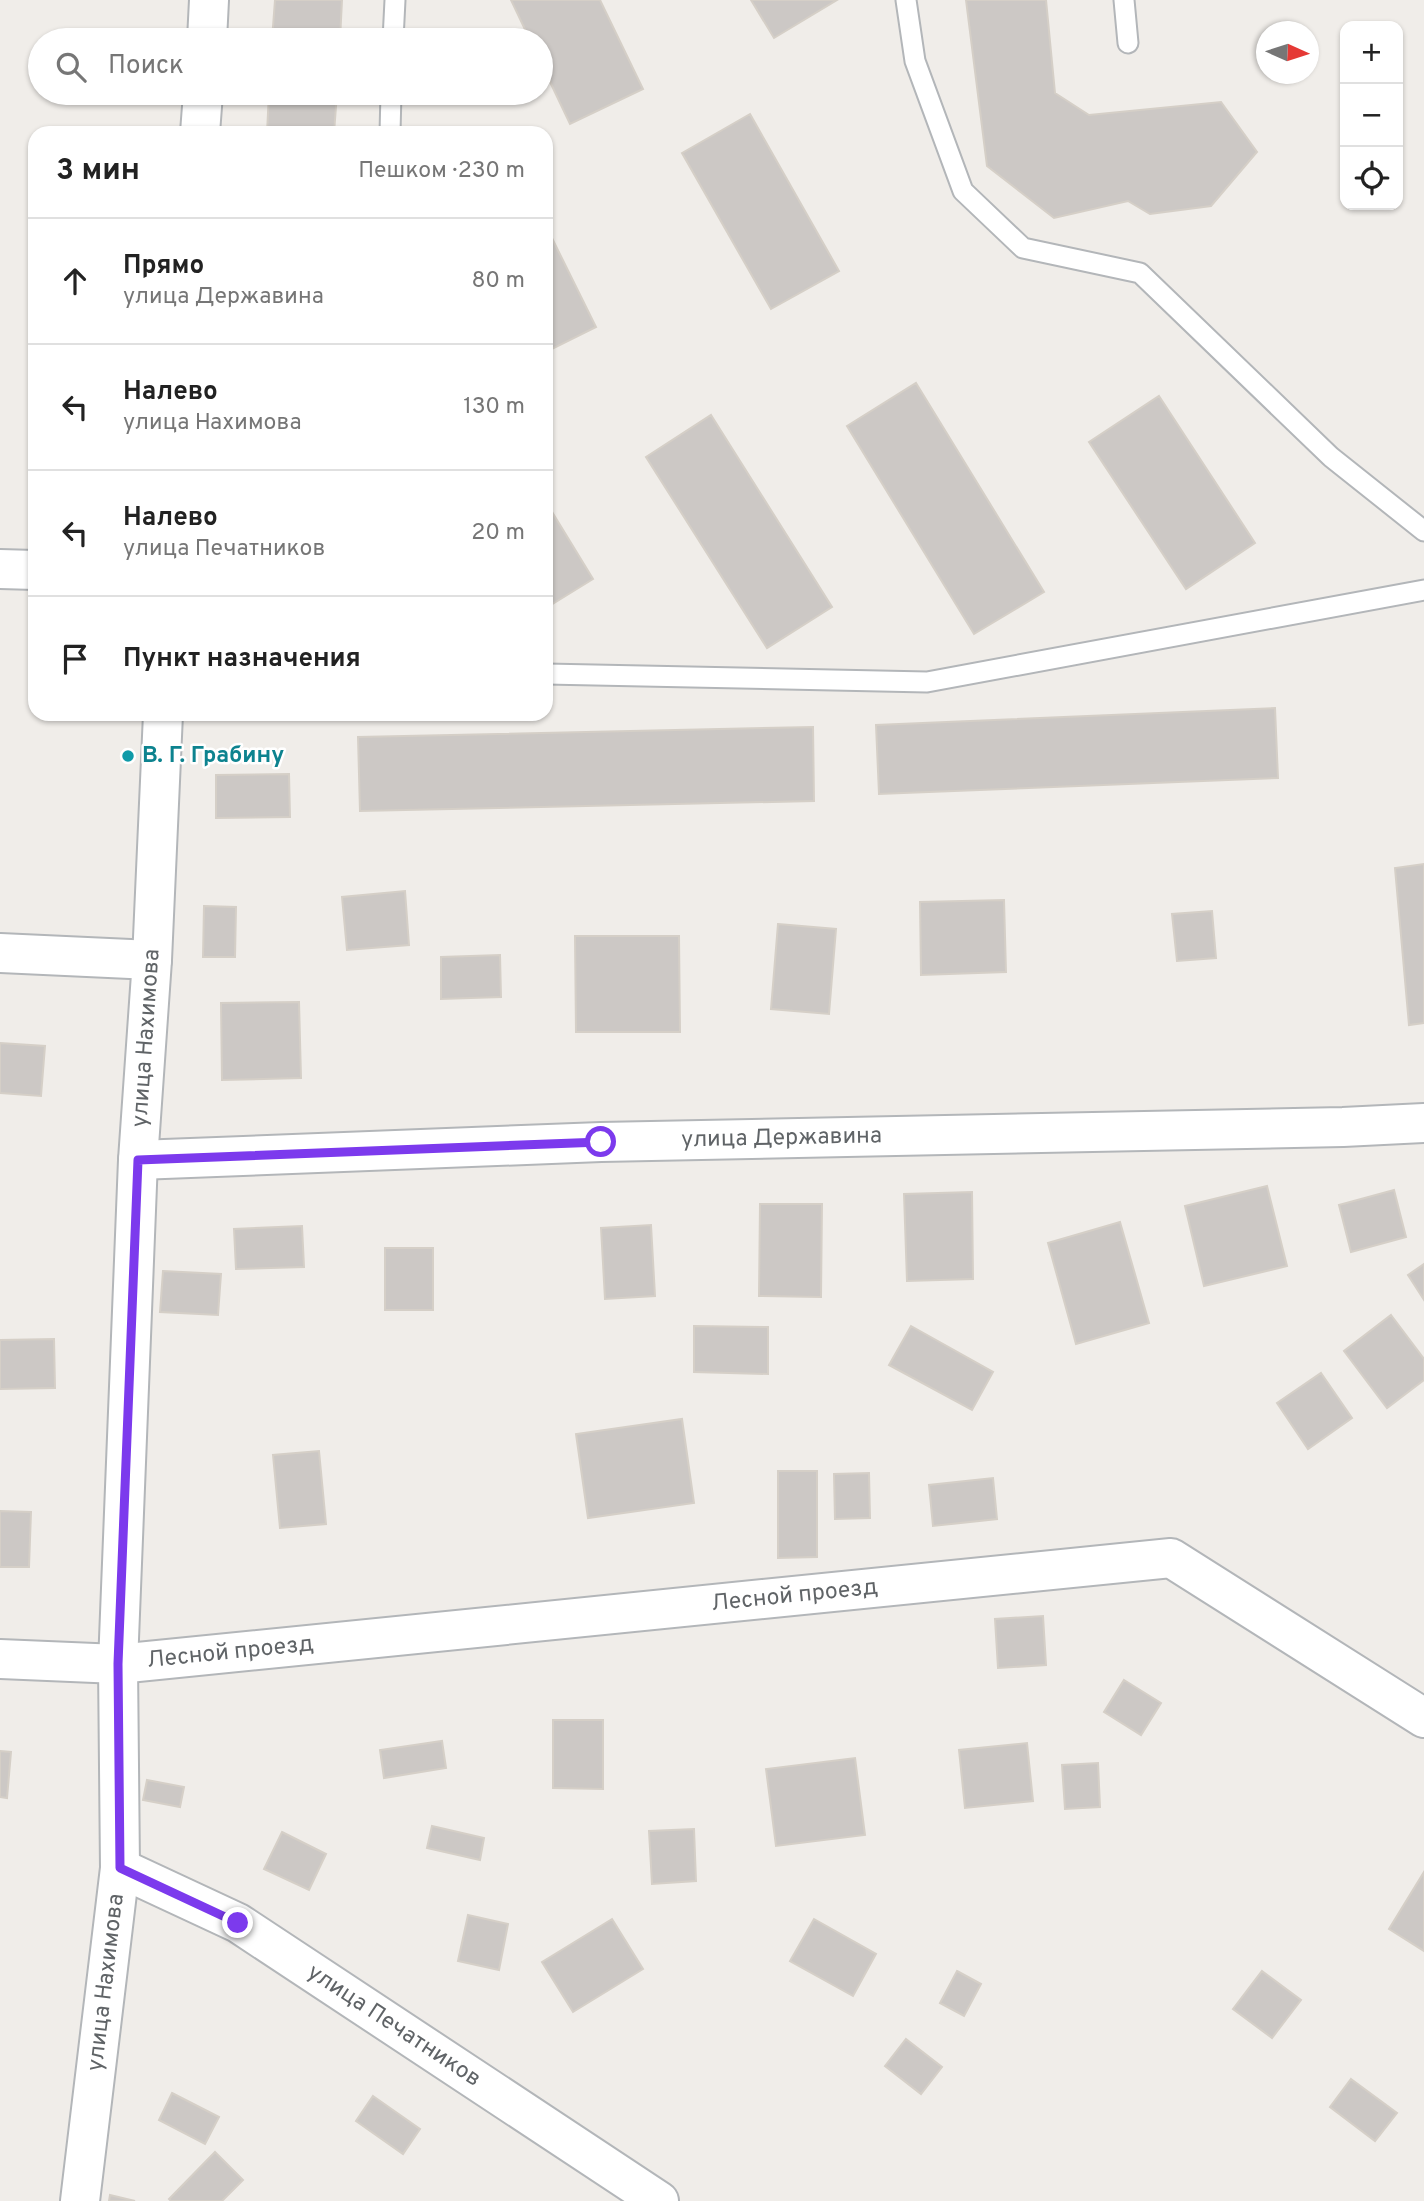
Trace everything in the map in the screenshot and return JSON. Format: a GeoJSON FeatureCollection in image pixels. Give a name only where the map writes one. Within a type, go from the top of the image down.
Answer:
{"type":"FeatureCollection","features":[{"type":"Feature","properties":{"kind":"street"},"geometry":{"type":"LineString","coordinates":[[207,28],[209,0]]}},
{"type":"Feature","properties":{"kind":"street"},"geometry":{"type":"LineString","coordinates":[[201,126],[202,105]]}},
{"type":"Feature","properties":{"kind":"street"},"geometry":{"type":"LineString","coordinates":[[0,569],[28,570]]}},
{"type":"Feature","properties":{"kind":"street","name":"улица Нахимова"},"geometry":{"type":"LineString","coordinates":[[80,2201],[120,1868],[118,1664],[138,1160],[152,960],[163,721]]}},
{"type":"Feature","properties":{"kind":"street"},"geometry":{"type":"LineString","coordinates":[[0,953],[152,960]]}},
{"type":"Feature","properties":{"kind":"street","name":"улица Державина"},"geometry":{"type":"LineString","coordinates":[[138,1160],[601,1142],[1315,1128],[1424,1123]]}},
{"type":"Feature","properties":{"kind":"street","name":"Лесной проезд"},"geometry":{"type":"LineString","coordinates":[[0,1659],[118,1664],[1171,1558],[1424,1718]]}},
{"type":"Feature","properties":{"kind":"street","name":"улица Печатников"},"geometry":{"type":"LineString","coordinates":[[120,1868],[238,1923],[659,2201]]}},
{"type":"Feature","properties":{"kind":"lane"},"geometry":{"type":"LineString","coordinates":[[394,28],[395,0]]}},
{"type":"Feature","properties":{"kind":"lane"},"geometry":{"type":"LineString","coordinates":[[906,0],[915,61],[963,191],[1023,248],[1140,273],[1331,457],[1424,531]]}},
{"type":"Feature","properties":{"kind":"lane"},"geometry":{"type":"LineString","coordinates":[[1124,0],[1128,43]]}},
{"type":"Feature","properties":{"kind":"lane"},"geometry":{"type":"LineString","coordinates":[[390,126],[391,105]]}},
{"type":"Feature","properties":{"kind":"lane"},"geometry":{"type":"LineString","coordinates":[[553,674],[927,682],[1424,590]]}},
{"type":"Feature","properties":{"kind":"building"},"geometry":{"type":"Polygon","coordinates":[[[275,0],[342,0],[341,28],[273,28],[275,0]]]}},
{"type":"Feature","properties":{"kind":"building"},"geometry":{"type":"Polygon","coordinates":[[[511,0],[600,0],[643,89],[570,124],[553,88],[553,28],[524,28],[511,0]]]}},
{"type":"Feature","properties":{"kind":"building"},"geometry":{"type":"Polygon","coordinates":[[[751,0],[837,0],[774,38],[751,0]]]}},
{"type":"Feature","properties":{"kind":"building"},"geometry":{"type":"Polygon","coordinates":[[[966,0],[1046,0],[1055,93],[1089,115],[1221,102],[1257,152],[1211,206],[1150,214],[1128,201],[1054,218],[987,166],[966,0]]]}},
{"type":"Feature","properties":{"kind":"building"},"geometry":{"type":"Polygon","coordinates":[[[268,105],[336,105],[335,126],[267,126],[268,105]]]}},
{"type":"Feature","properties":{"kind":"building"},"geometry":{"type":"Polygon","coordinates":[[[750,114],[839,271],[771,309],[682,153],[750,114]]]}},
{"type":"Feature","properties":{"kind":"building"},"geometry":{"type":"Polygon","coordinates":[[[553,240],[596,327],[553,348],[553,240]]]}},
{"type":"Feature","properties":{"kind":"building"},"geometry":{"type":"Polygon","coordinates":[[[916,383],[1044,592],[974,634],[847,426],[916,383]]]}},
{"type":"Feature","properties":{"kind":"building"},"geometry":{"type":"Polygon","coordinates":[[[1159,396],[1255,543],[1186,589],[1089,442],[1159,396]]]}},
{"type":"Feature","properties":{"kind":"building"},"geometry":{"type":"Polygon","coordinates":[[[711,415],[832,607],[767,648],[646,457],[711,415]]]}},
{"type":"Feature","properties":{"kind":"building"},"geometry":{"type":"Polygon","coordinates":[[[553,513],[593,579],[553,604],[553,513]]]}},
{"type":"Feature","properties":{"kind":"building"},"geometry":{"type":"Polygon","coordinates":[[[1275,708],[1278,778],[879,794],[876,725],[1275,708]]]}},
{"type":"Feature","properties":{"kind":"building"},"geometry":{"type":"Polygon","coordinates":[[[813,727],[814,801],[360,811],[358,737],[813,727]]]}},
{"type":"Feature","properties":{"kind":"building"},"geometry":{"type":"Polygon","coordinates":[[[289,774],[290,817],[216,818],[216,775],[289,774]]]}},
{"type":"Feature","properties":{"kind":"building"},"geometry":{"type":"Polygon","coordinates":[[[1424,864],[1424,1023],[1409,1025],[1395,868],[1424,864]]]}},
{"type":"Feature","properties":{"kind":"building"},"geometry":{"type":"Polygon","coordinates":[[[405,891],[409,945],[347,950],[342,897],[405,891]]]}},
{"type":"Feature","properties":{"kind":"building"},"geometry":{"type":"Polygon","coordinates":[[[1004,900],[1006,972],[921,975],[920,902],[1004,900]]]}},
{"type":"Feature","properties":{"kind":"building"},"geometry":{"type":"Polygon","coordinates":[[[204,906],[236,907],[235,957],[203,957],[204,906]]]}},
{"type":"Feature","properties":{"kind":"building"},"geometry":{"type":"Polygon","coordinates":[[[1212,911],[1216,958],[1177,961],[1172,914],[1212,911]]]}},
{"type":"Feature","properties":{"kind":"building"},"geometry":{"type":"Polygon","coordinates":[[[778,924],[836,929],[829,1014],[771,1009],[778,924]]]}},
{"type":"Feature","properties":{"kind":"building"},"geometry":{"type":"Polygon","coordinates":[[[575,936],[679,936],[680,1032],[576,1032],[575,936]]]}},
{"type":"Feature","properties":{"kind":"building"},"geometry":{"type":"Polygon","coordinates":[[[500,955],[501,997],[441,999],[441,957],[500,955]]]}},
{"type":"Feature","properties":{"kind":"building"},"geometry":{"type":"Polygon","coordinates":[[[299,1002],[301,1078],[222,1080],[221,1003],[299,1002]]]}},
{"type":"Feature","properties":{"kind":"building"},"geometry":{"type":"Polygon","coordinates":[[[0,1043],[45,1046],[41,1096],[0,1093],[0,1043]]]}},
{"type":"Feature","properties":{"kind":"building"},"geometry":{"type":"Polygon","coordinates":[[[1267,1186],[1287,1266],[1204,1286],[1185,1206],[1267,1186]]]}},
{"type":"Feature","properties":{"kind":"building"},"geometry":{"type":"Polygon","coordinates":[[[1394,1190],[1406,1237],[1351,1252],[1339,1205],[1394,1190]]]}},
{"type":"Feature","properties":{"kind":"building"},"geometry":{"type":"Polygon","coordinates":[[[972,1192],[973,1279],[907,1281],[904,1194],[972,1192]]]}},
{"type":"Feature","properties":{"kind":"building"},"geometry":{"type":"Polygon","coordinates":[[[760,1204],[822,1204],[821,1297],[759,1296],[760,1204]]]}},
{"type":"Feature","properties":{"kind":"building"},"geometry":{"type":"Polygon","coordinates":[[[1120,1222],[1149,1323],[1076,1344],[1048,1243],[1120,1222]]]}},
{"type":"Feature","properties":{"kind":"building"},"geometry":{"type":"Polygon","coordinates":[[[651,1225],[655,1296],[605,1299],[601,1228],[651,1225]]]}},
{"type":"Feature","properties":{"kind":"building"},"geometry":{"type":"Polygon","coordinates":[[[302,1226],[304,1267],[236,1269],[234,1229],[302,1226]]]}},
{"type":"Feature","properties":{"kind":"building"},"geometry":{"type":"Polygon","coordinates":[[[385,1248],[433,1248],[433,1310],[385,1310],[385,1248]]]}},
{"type":"Feature","properties":{"kind":"building"},"geometry":{"type":"Polygon","coordinates":[[[1424,1264],[1424,1300],[1408,1275],[1424,1264]]]}},
{"type":"Feature","properties":{"kind":"building"},"geometry":{"type":"Polygon","coordinates":[[[163,1271],[221,1274],[218,1315],[160,1312],[163,1271]]]}},
{"type":"Feature","properties":{"kind":"building"},"geometry":{"type":"Polygon","coordinates":[[[1391,1315],[1424,1359],[1424,1380],[1387,1408],[1344,1351],[1391,1315]]]}},
{"type":"Feature","properties":{"kind":"building"},"geometry":{"type":"Polygon","coordinates":[[[694,1326],[768,1327],[768,1374],[694,1372],[694,1326]]]}},
{"type":"Feature","properties":{"kind":"building"},"geometry":{"type":"Polygon","coordinates":[[[911,1326],[993,1372],[972,1410],[889,1365],[911,1326]]]}},
{"type":"Feature","properties":{"kind":"building"},"geometry":{"type":"Polygon","coordinates":[[[54,1339],[55,1388],[0,1389],[0,1340],[54,1339]]]}},
{"type":"Feature","properties":{"kind":"building"},"geometry":{"type":"Polygon","coordinates":[[[1321,1373],[1352,1418],[1308,1449],[1277,1403],[1321,1373]]]}},
{"type":"Feature","properties":{"kind":"building"},"geometry":{"type":"Polygon","coordinates":[[[682,1419],[694,1503],[588,1518],[576,1434],[682,1419]]]}},
{"type":"Feature","properties":{"kind":"building"},"geometry":{"type":"Polygon","coordinates":[[[319,1451],[326,1524],[280,1528],[273,1455],[319,1451]]]}},
{"type":"Feature","properties":{"kind":"building"},"geometry":{"type":"Polygon","coordinates":[[[778,1471],[817,1471],[817,1557],[778,1558],[778,1471]]]}},
{"type":"Feature","properties":{"kind":"building"},"geometry":{"type":"Polygon","coordinates":[[[869,1473],[870,1518],[835,1519],[834,1474],[869,1473]]]}},
{"type":"Feature","properties":{"kind":"building"},"geometry":{"type":"Polygon","coordinates":[[[993,1478],[997,1519],[933,1526],[929,1485],[993,1478]]]}},
{"type":"Feature","properties":{"kind":"building"},"geometry":{"type":"Polygon","coordinates":[[[0,1511],[31,1512],[29,1567],[0,1567],[0,1511]]]}},
{"type":"Feature","properties":{"kind":"building"},"geometry":{"type":"Polygon","coordinates":[[[1043,1616],[1046,1665],[998,1668],[995,1619],[1043,1616]]]}},
{"type":"Feature","properties":{"kind":"building"},"geometry":{"type":"Polygon","coordinates":[[[1124,1680],[1161,1703],[1141,1735],[1104,1712],[1124,1680]]]}},
{"type":"Feature","properties":{"kind":"building"},"geometry":{"type":"Polygon","coordinates":[[[553,1720],[603,1720],[603,1789],[553,1788],[553,1720]]]}},
{"type":"Feature","properties":{"kind":"building"},"geometry":{"type":"Polygon","coordinates":[[[442,1741],[446,1768],[384,1778],[380,1750],[442,1741]]]}},
{"type":"Feature","properties":{"kind":"building"},"geometry":{"type":"Polygon","coordinates":[[[1027,1743],[1033,1801],[965,1808],[959,1750],[1027,1743]]]}},
{"type":"Feature","properties":{"kind":"building"},"geometry":{"type":"Polygon","coordinates":[[[0,1751],[11,1752],[7,1798],[0,1797],[0,1751]]]}},
{"type":"Feature","properties":{"kind":"building"},"geometry":{"type":"Polygon","coordinates":[[[855,1758],[865,1835],[776,1846],[766,1769],[855,1758]]]}},
{"type":"Feature","properties":{"kind":"building"},"geometry":{"type":"Polygon","coordinates":[[[1098,1763],[1100,1807],[1065,1809],[1062,1765],[1098,1763]]]}},
{"type":"Feature","properties":{"kind":"building"},"geometry":{"type":"Polygon","coordinates":[[[147,1780],[184,1787],[180,1807],[143,1800],[147,1780]]]}},
{"type":"Feature","properties":{"kind":"building"},"geometry":{"type":"Polygon","coordinates":[[[432,1826],[484,1838],[480,1860],[427,1848],[432,1826]]]}},
{"type":"Feature","properties":{"kind":"building"},"geometry":{"type":"Polygon","coordinates":[[[694,1829],[696,1881],[652,1884],[649,1831],[694,1829]]]}},
{"type":"Feature","properties":{"kind":"building"},"geometry":{"type":"Polygon","coordinates":[[[282,1832],[326,1854],[309,1890],[264,1869],[282,1832]]]}},
{"type":"Feature","properties":{"kind":"building"},"geometry":{"type":"Polygon","coordinates":[[[1424,1872],[1424,1951],[1389,1929],[1424,1872]]]}},
{"type":"Feature","properties":{"kind":"building"},"geometry":{"type":"Polygon","coordinates":[[[468,1915],[508,1924],[499,1970],[458,1961],[468,1915]]]}},
{"type":"Feature","properties":{"kind":"building"},"geometry":{"type":"Polygon","coordinates":[[[612,1919],[643,1969],[573,2012],[542,1962],[612,1919]]]}},
{"type":"Feature","properties":{"kind":"building"},"geometry":{"type":"Polygon","coordinates":[[[814,1919],[876,1954],[853,1996],[790,1961],[814,1919]]]}},
{"type":"Feature","properties":{"kind":"building"},"geometry":{"type":"Polygon","coordinates":[[[957,1971],[981,1984],[964,2016],[940,2003],[957,1971]]]}},
{"type":"Feature","properties":{"kind":"building"},"geometry":{"type":"Polygon","coordinates":[[[1262,1971],[1301,2000],[1272,2038],[1233,2009],[1262,1971]]]}},
{"type":"Feature","properties":{"kind":"building"},"geometry":{"type":"Polygon","coordinates":[[[906,2039],[942,2067],[921,2094],[885,2066],[906,2039]]]}},
{"type":"Feature","properties":{"kind":"building"},"geometry":{"type":"Polygon","coordinates":[[[1351,2079],[1397,2113],[1375,2141],[1330,2107],[1351,2079]]]}},
{"type":"Feature","properties":{"kind":"building"},"geometry":{"type":"Polygon","coordinates":[[[172,2093],[219,2117],[205,2144],[159,2120],[172,2093]]]}},
{"type":"Feature","properties":{"kind":"building"},"geometry":{"type":"Polygon","coordinates":[[[373,2096],[420,2129],[403,2154],[356,2121],[373,2096]]]}},
{"type":"Feature","properties":{"kind":"building"},"geometry":{"type":"Polygon","coordinates":[[[215,2152],[243,2180],[222,2201],[171,2201],[169,2199],[215,2152]]]}},
{"type":"Feature","properties":{"kind":"building"},"geometry":{"type":"Polygon","coordinates":[[[110,2195],[135,2201],[109,2201],[110,2195]]]}},
{"type":"Feature","properties":{"kind":"place","name":"В. Г. Грабину"},"geometry":{"type":"Point","coordinates":[128,756]}},
{"type":"Feature","properties":{"kind":"route"},"geometry":{"type":"LineString","coordinates":[[238,1923],[120,1868],[118,1664],[138,1160],[601,1142]]}}]}
